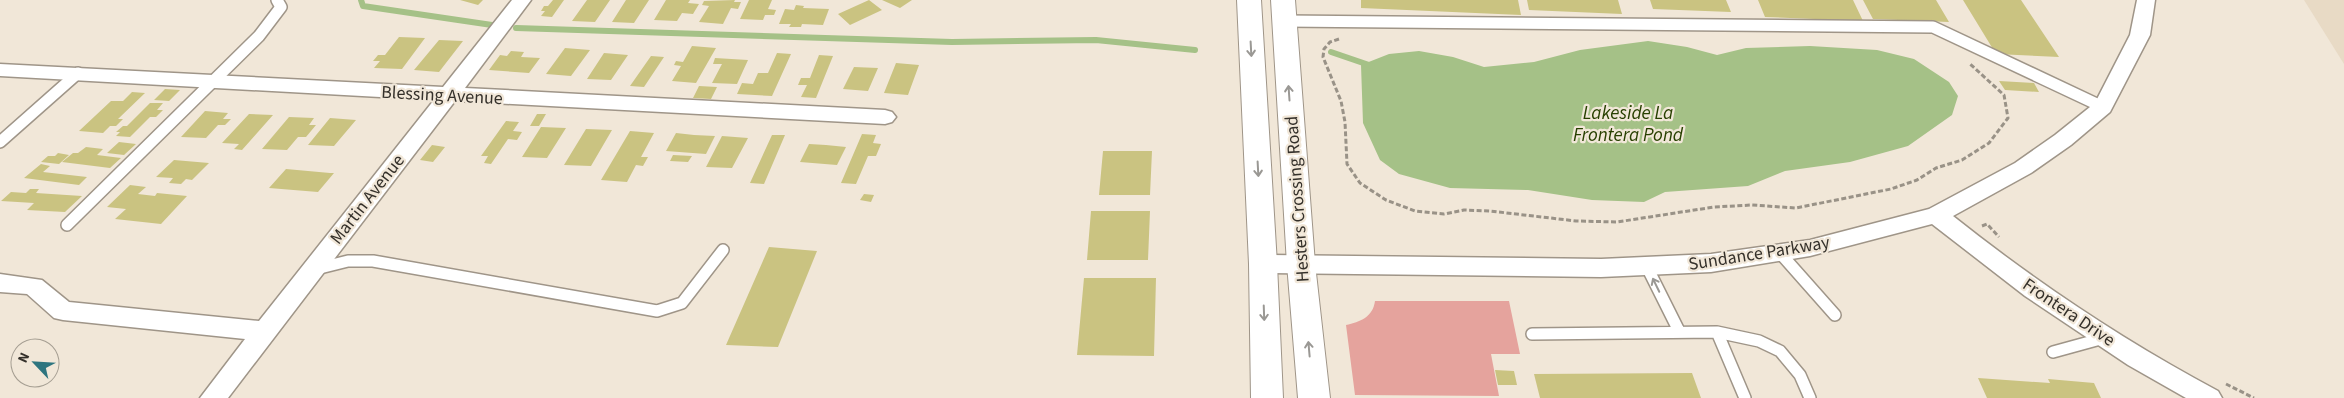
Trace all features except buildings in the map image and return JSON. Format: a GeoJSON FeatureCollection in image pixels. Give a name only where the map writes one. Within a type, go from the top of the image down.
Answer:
{"type":"FeatureCollection","features":[{"type":"Feature","properties":{"kind":"street","name":"Martin Avenue"},"geometry":{"type":"LineString","coordinates":[[212,398],[522,0]]}},
{"type":"Feature","properties":{"kind":"street","name":"Hesters Crossing Road"},"geometry":{"type":"LineString","coordinates":[[1249,0],[1263,264],[1267,398]]}},
{"type":"Feature","properties":{"kind":"street","name":"Sundance Parkway"},"geometry":{"type":"LineString","coordinates":[[1263,264],[1647,267],[1711,263],[1781,254],[1884,230],[1936,215],[2023,168],[2063,140],[2102,107],[2140,35],[2146,0]]}},
{"type":"Feature","properties":{"kind":"street","name":"Hesters Crossing Road"},"geometry":{"type":"LineString","coordinates":[[1283,11],[1301,264],[1314,398]]}},
{"type":"Feature","properties":{"kind":"street","name":"Blessing Avenue"},"geometry":{"type":"LineString","coordinates":[[0,70],[885,117]]}},
{"type":"Feature","properties":{"kind":"street","name":"Frontera Drive"},"geometry":{"type":"LineString","coordinates":[[1936,215],[2045,298],[2104,338],[2172,379],[2209,398]]}},
{"type":"Feature","properties":{"kind":"street"},"geometry":{"type":"LineString","coordinates":[[0,283],[33,286],[63,311],[264,331]]}},
{"type":"Feature","properties":{"kind":"lane"},"geometry":{"type":"LineString","coordinates":[[67,225],[272,21],[281,7],[277,0]]}},
{"type":"Feature","properties":{"kind":"lane"},"geometry":{"type":"LineString","coordinates":[[1283,11],[1933,27],[2102,107]]}},
{"type":"Feature","properties":{"kind":"lane"},"geometry":{"type":"LineString","coordinates":[[0,142],[78,73]]}},
{"type":"Feature","properties":{"kind":"lane"},"geometry":{"type":"LineString","coordinates":[[312,270],[348,260],[373,260],[657,311],[682,302],[723,250]]}},
{"type":"Feature","properties":{"kind":"lane"},"geometry":{"type":"LineString","coordinates":[[1781,254],[1835,314]]}},
{"type":"Feature","properties":{"kind":"lane"},"geometry":{"type":"LineString","coordinates":[[1647,267],[1679,332]]}},
{"type":"Feature","properties":{"kind":"lane"},"geometry":{"type":"LineString","coordinates":[[1717,332],[1745,398]]}},
{"type":"Feature","properties":{"kind":"lane"},"geometry":{"type":"LineString","coordinates":[[1532,334],[1717,332],[1759,341],[1780,351],[1800,375],[1810,398]]}},
{"type":"Feature","properties":{"kind":"lane"},"geometry":{"type":"LineString","coordinates":[[2053,352],[2104,338]]}},
{"type":"Feature","properties":{"kind":"path"},"geometry":{"type":"LineString","coordinates":[[1347,37],[1330,42],[1324,49],[1323,57],[1341,101],[1345,122],[1347,164],[1360,182],[1386,200],[1414,211],[1444,214],[1464,210],[1490,211],[1576,221],[1631,220],[1714,207],[1752,205],[1796,208],[1891,189],[1917,180],[1936,168],[1962,160],[1989,143],[2008,118],[2004,96],[1968,63]]}},
{"type":"Feature","properties":{"kind":"shaded area"},"geometry":{"type":"Polygon","coordinates":[[[2304,0],[2344,0],[2344,64],[2304,0]]]}},
{"type":"Feature","properties":{"kind":"shaded area"},"geometry":{"type":"Polygon","coordinates":[[[1375,301],[1509,301],[1520,354],[1491,354],[1499,396],[1355,395],[1346,325],[1369,315],[1375,301]]]}},
{"type":"Feature","properties":{"kind":"water","name":"Lakeside La Frontera Pond"},"geometry":{"type":"Polygon","coordinates":[[[1648,41],[1687,47],[1717,55],[1746,48],[1810,46],[1877,50],[1914,59],[1949,82],[1958,96],[1952,115],[1908,146],[1850,162],[1785,171],[1748,186],[1665,192],[1644,202],[1592,200],[1528,190],[1450,188],[1399,174],[1380,160],[1363,123],[1361,65],[1389,54],[1419,51],[1453,57],[1484,67],[1534,62],[1580,50],[1648,41]]]}},
{"type":"Feature","properties":{"kind":"waterway"},"geometry":{"type":"LineString","coordinates":[[361,0],[363,6],[492,25]]}},
{"type":"Feature","properties":{"kind":"waterway"},"geometry":{"type":"LineString","coordinates":[[516,28],[952,42],[1096,40],[1195,50]]}},
{"type":"Feature","properties":{"kind":"waterway"},"geometry":{"type":"LineString","coordinates":[[1331,52],[1372,66]]}}]}
